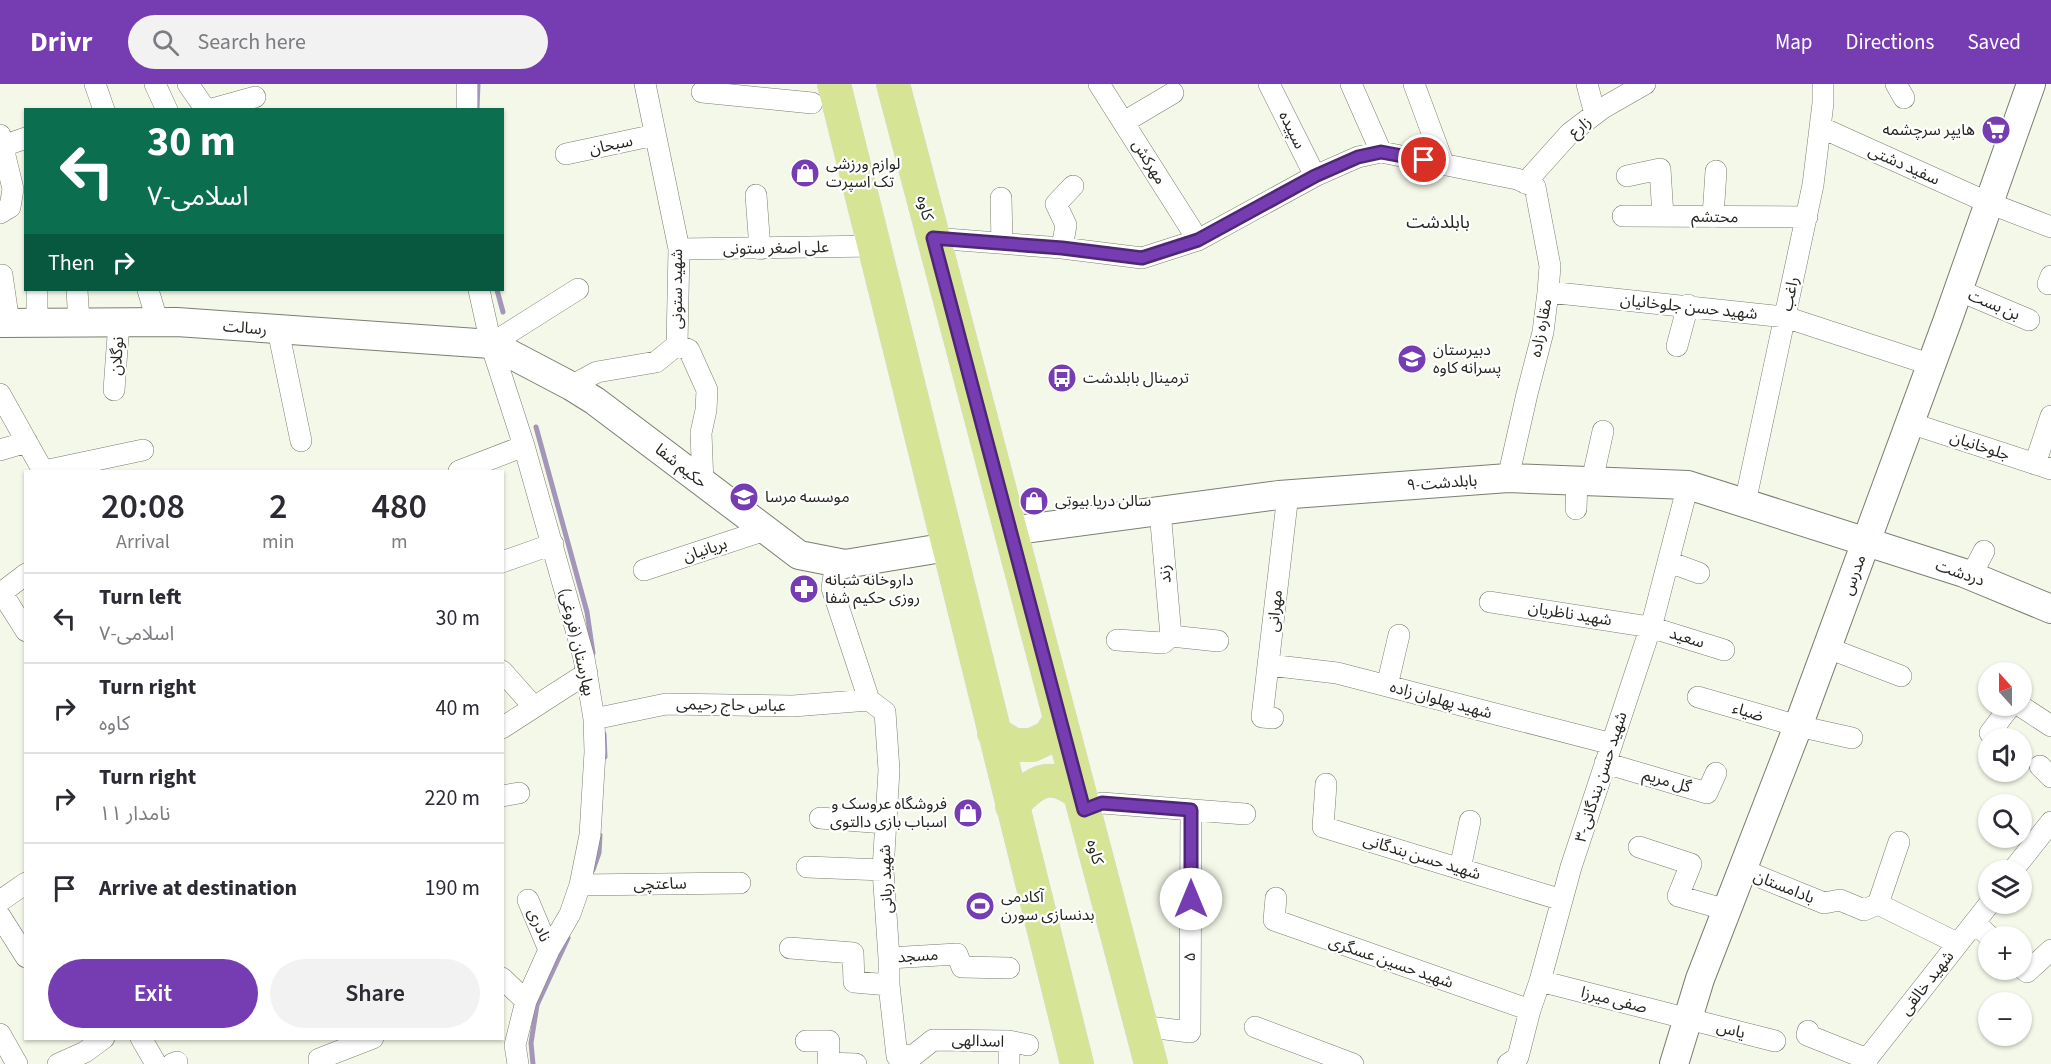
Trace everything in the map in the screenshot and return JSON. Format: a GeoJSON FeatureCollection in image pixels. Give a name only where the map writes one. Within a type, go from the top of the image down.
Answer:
{"type":"FeatureCollection","features":[{"type":"Feature","properties":{"kind":"main road","name":"کاوه"},"geometry":{"type":"LineString","coordinates":[[893,84],[1151,1064]]}},
{"type":"Feature","properties":{"kind":"main road"},"geometry":{"type":"LineString","coordinates":[[823,93],[874,246],[1077,1064]]}},
{"type":"Feature","properties":{"kind":"main road"},"geometry":{"type":"LineString","coordinates":[[994,733],[1014,746],[1032,745],[1049,737],[1060,720]]}},
{"type":"Feature","properties":{"kind":"main road"},"geometry":{"type":"LineString","coordinates":[[1012,806],[1027,789],[1037,783],[1053,780],[1065,783],[1082,801]]}},
{"type":"Feature","properties":{"kind":"street"},"geometry":{"type":"LineString","coordinates":[[95,84],[103,108]]}},
{"type":"Feature","properties":{"kind":"street"},"geometry":{"type":"LineString","coordinates":[[155,84],[166,108]]}},
{"type":"Feature","properties":{"kind":"street"},"geometry":{"type":"LineString","coordinates":[[188,84],[206,108]]}},
{"type":"Feature","properties":{"kind":"street"},"geometry":{"type":"LineString","coordinates":[[467,84],[467,108]]}},
{"type":"Feature","properties":{"kind":"street","name":"شهید ستونی"},"geometry":{"type":"LineString","coordinates":[[571,386],[597,372],[656,362],[677,345],[679,249],[645,84]]}},
{"type":"Feature","properties":{"kind":"street","name":"مهرکش"},"geometry":{"type":"LineString","coordinates":[[1099,84],[1198,240]]}},
{"type":"Feature","properties":{"kind":"street","name":"سپیده"},"geometry":{"type":"LineString","coordinates":[[1269,84],[1315,176]]}},
{"type":"Feature","properties":{"kind":"street"},"geometry":{"type":"LineString","coordinates":[[1350,84],[1381,152]]}},
{"type":"Feature","properties":{"kind":"street"},"geometry":{"type":"LineString","coordinates":[[1414,84],[1444,165]]}},
{"type":"Feature","properties":{"kind":"street"},"geometry":{"type":"LineString","coordinates":[[1587,84],[1595,114]]}},
{"type":"Feature","properties":{"kind":"street","name":"زارع"},"geometry":{"type":"LineString","coordinates":[[1525,183],[1570,133],[1595,114],[1646,84]]}},
{"type":"Feature","properties":{"kind":"street","name":"راغب"},"geometry":{"type":"LineString","coordinates":[[1745,503],[1814,185],[1823,84]]}},
{"type":"Feature","properties":{"kind":"street","name":"مدرس"},"geometry":{"type":"LineString","coordinates":[[1674,1064],[1700,979],[1866,543],[2031,84]]}},
{"type":"Feature","properties":{"kind":"street"},"geometry":{"type":"LineString","coordinates":[[702,92],[823,93]]}},
{"type":"Feature","properties":{"kind":"street"},"geometry":{"type":"LineString","coordinates":[[1124,122],[1173,93]]}},
{"type":"Feature","properties":{"kind":"street"},"geometry":{"type":"LineString","coordinates":[[215,108],[255,98]]}},
{"type":"Feature","properties":{"kind":"street","name":"سفید دشتی"},"geometry":{"type":"LineString","coordinates":[[1820,127],[1989,203],[2051,227]]}},
{"type":"Feature","properties":{"kind":"street","name":"سبحان"},"geometry":{"type":"LineString","coordinates":[[566,154],[655,135]]}},
{"type":"Feature","properties":{"kind":"street"},"geometry":{"type":"LineString","coordinates":[[0,213],[10,207],[13,189],[1,143],[24,138]]}},
{"type":"Feature","properties":{"kind":"street"},"geometry":{"type":"LineString","coordinates":[[933,238],[1062,248],[1142,258],[1198,240],[1315,176],[1358,157],[1381,152],[1517,179],[1525,183]]}},
{"type":"Feature","properties":{"kind":"street"},"geometry":{"type":"LineString","coordinates":[[1627,176],[1660,169],[1663,216]]}},
{"type":"Feature","properties":{"kind":"street"},"geometry":{"type":"LineString","coordinates":[[1713,217],[1716,171]]}},
{"type":"Feature","properties":{"kind":"street","name":"مقاره زاده"},"geometry":{"type":"LineString","coordinates":[[1508,478],[1543,332],[1550,266],[1535,187],[1525,183]]}},
{"type":"Feature","properties":{"kind":"street"},"geometry":{"type":"LineString","coordinates":[[1062,248],[1066,225],[1056,204],[1073,186]]}},
{"type":"Feature","properties":{"kind":"street"},"geometry":{"type":"LineString","coordinates":[[756,195],[760,249]]}},
{"type":"Feature","properties":{"kind":"street"},"geometry":{"type":"LineString","coordinates":[[1001,198],[1002,243]]}},
{"type":"Feature","properties":{"kind":"street","name":"محتشم"},"geometry":{"type":"LineString","coordinates":[[1623,216],[1807,217]]}},
{"type":"Feature","properties":{"kind":"street","name":"علی اصغر ستونی"},"geometry":{"type":"LineString","coordinates":[[679,249],[874,246]]}},
{"type":"Feature","properties":{"kind":"street"},"geometry":{"type":"LineString","coordinates":[[2,275],[15,323]]}},
{"type":"Feature","properties":{"kind":"street"},"geometry":{"type":"LineString","coordinates":[[490,344],[578,289]]}},
{"type":"Feature","properties":{"kind":"street","name":"بن بست"},"geometry":{"type":"LineString","coordinates":[[1958,290],[2029,320]]}},
{"type":"Feature","properties":{"kind":"street"},"geometry":{"type":"LineString","coordinates":[[15,323],[36,291]]}},
{"type":"Feature","properties":{"kind":"street"},"geometry":{"type":"LineString","coordinates":[[77,291],[79,322]]}},
{"type":"Feature","properties":{"kind":"street"},"geometry":{"type":"LineString","coordinates":[[148,291],[158,323]]}},
{"type":"Feature","properties":{"kind":"street","name":"بهارستان (فروغی)"},"geometry":{"type":"LineString","coordinates":[[479,291],[490,344],[553,544],[599,718],[588,885],[549,950],[526,1001],[515,1045],[518,1064]]}},
{"type":"Feature","properties":{"kind":"street","name":"شهید حسن جلوخانیان"},"geometry":{"type":"LineString","coordinates":[[1548,292],[1785,317],[1932,364]]}},
{"type":"Feature","properties":{"kind":"street"},"geometry":{"type":"LineString","coordinates":[[1677,346],[1688,306]]}},
{"type":"Feature","properties":{"kind":"street","name":"نوگلان"},"geometry":{"type":"LineString","coordinates":[[114,390],[119,322]]}},
{"type":"Feature","properties":{"kind":"street","name":"رسالت"},"geometry":{"type":"LineString","coordinates":[[15,323],[177,322],[490,344]]}},
{"type":"Feature","properties":{"kind":"street"},"geometry":{"type":"LineString","coordinates":[[278,330],[301,441]]}},
{"type":"Feature","properties":{"kind":"street","name":"حکیم شفا"},"geometry":{"type":"LineString","coordinates":[[490,344],[596,401],[800,555],[845,564],[948,547]]}},
{"type":"Feature","properties":{"kind":"street"},"geometry":{"type":"LineString","coordinates":[[677,345],[689,350],[707,390],[702,433],[703,484]]}},
{"type":"Feature","properties":{"kind":"street"},"geometry":{"type":"LineString","coordinates":[[0,394],[42,470]]}},
{"type":"Feature","properties":{"kind":"street"},"geometry":{"type":"LineString","coordinates":[[2043,467],[2051,416]]}},
{"type":"Feature","properties":{"kind":"street","name":"جلوخانیان"},"geometry":{"type":"LineString","coordinates":[[1910,423],[2043,467]]}},
{"type":"Feature","properties":{"kind":"street"},"geometry":{"type":"LineString","coordinates":[[1576,509],[1603,430]]}},
{"type":"Feature","properties":{"kind":"street"},"geometry":{"type":"LineString","coordinates":[[0,450],[27,442]]}},
{"type":"Feature","properties":{"kind":"street"},"geometry":{"type":"LineString","coordinates":[[462,470],[524,446]]}},
{"type":"Feature","properties":{"kind":"street"},"geometry":{"type":"LineString","coordinates":[[48,470],[143,450]]}},
{"type":"Feature","properties":{"kind":"street","name":"۹-بابلدشت"},"geometry":{"type":"LineString","coordinates":[[1010,531],[1288,494],[1508,478],[1688,484],[1866,543]]}},
{"type":"Feature","properties":{"kind":"street","name":"۳-شهید حسن بندگانی"},"geometry":{"type":"LineString","coordinates":[[1508,1064],[1518,1057],[1562,900],[1650,627],[1688,484]]}},
{"type":"Feature","properties":{"kind":"street","name":"مهرانی"},"geometry":{"type":"LineString","coordinates":[[1273,718],[1262,717],[1288,494]]}},
{"type":"Feature","properties":{"kind":"street","name":"زند"},"geometry":{"type":"LineString","coordinates":[[1160,511],[1171,636]]}},
{"type":"Feature","properties":{"kind":"street","name":"بریانیان"},"geometry":{"type":"LineString","coordinates":[[644,570],[765,530]]}},
{"type":"Feature","properties":{"kind":"street","name":"دردشت"},"geometry":{"type":"LineString","coordinates":[[1866,543],[1971,576],[2049,604]]}},
{"type":"Feature","properties":{"kind":"street"},"geometry":{"type":"LineString","coordinates":[[504,561],[553,544]]}},
{"type":"Feature","properties":{"kind":"street"},"geometry":{"type":"LineString","coordinates":[[1971,576],[1984,551]]}},
{"type":"Feature","properties":{"kind":"street","name":"شهید ربانی"},"geometry":{"type":"LineString","coordinates":[[836,562],[832,588],[869,700],[885,712],[889,770],[883,870],[889,985],[900,1060]]}},
{"type":"Feature","properties":{"kind":"street"},"geometry":{"type":"LineString","coordinates":[[1669,562],[1699,573]]}},
{"type":"Feature","properties":{"kind":"street"},"geometry":{"type":"LineString","coordinates":[[24,576],[1,593],[24,629]]}},
{"type":"Feature","properties":{"kind":"street","name":"شهید ناظریان"},"geometry":{"type":"LineString","coordinates":[[1490,602],[1650,627]]}},
{"type":"Feature","properties":{"kind":"street","name":"سعید"},"geometry":{"type":"LineString","coordinates":[[1650,627],[1724,650]]}},
{"type":"Feature","properties":{"kind":"street"},"geometry":{"type":"LineString","coordinates":[[1387,686],[1399,634]]}},
{"type":"Feature","properties":{"kind":"street"},"geometry":{"type":"LineString","coordinates":[[1117,640],[1163,643],[1171,636],[1218,640]]}},
{"type":"Feature","properties":{"kind":"street"},"geometry":{"type":"LineString","coordinates":[[1827,648],[1900,676]]}},
{"type":"Feature","properties":{"kind":"street","name":"شهید پهلوان زاده"},"geometry":{"type":"LineString","coordinates":[[1269,664],[1337,672],[1609,754]]}},
{"type":"Feature","properties":{"kind":"street"},"geometry":{"type":"LineString","coordinates":[[504,673],[534,707]]}},
{"type":"Feature","properties":{"kind":"street"},"geometry":{"type":"LineString","coordinates":[[504,727],[587,673]]}},
{"type":"Feature","properties":{"kind":"street","name":"ضیاء"},"geometry":{"type":"LineString","coordinates":[[1698,697],[1798,726],[1851,738]]}},
{"type":"Feature","properties":{"kind":"street","name":"عباس حاج رحیمی"},"geometry":{"type":"LineString","coordinates":[[599,718],[666,704],[793,706],[869,700]]}},
{"type":"Feature","properties":{"kind":"street"},"geometry":{"type":"LineString","coordinates":[[2032,714],[2051,726]]}},
{"type":"Feature","properties":{"kind":"street","name":"گل مریم"},"geometry":{"type":"LineString","coordinates":[[1609,754],[1707,793],[1716,773]]}},
{"type":"Feature","properties":{"kind":"street","name":"شهید حسن بندگانی"},"geometry":{"type":"LineString","coordinates":[[1326,784],[1323,827],[1562,900]]}},
{"type":"Feature","properties":{"kind":"street"},"geometry":{"type":"LineString","coordinates":[[1082,801],[1102,803],[1148,815],[1191,810],[1245,814]]}},
{"type":"Feature","properties":{"kind":"street","name":"۵"},"geometry":{"type":"LineString","coordinates":[[1141,1026],[1190,1032],[1191,810]]}},
{"type":"Feature","properties":{"kind":"street"},"geometry":{"type":"LineString","coordinates":[[820,818],[885,823]]}},
{"type":"Feature","properties":{"kind":"street"},"geometry":{"type":"LineString","coordinates":[[1460,869],[1470,821]]}},
{"type":"Feature","properties":{"kind":"street"},"geometry":{"type":"LineString","coordinates":[[2021,860],[2051,822]]}},
{"type":"Feature","properties":{"kind":"street"},"geometry":{"type":"LineString","coordinates":[[1878,904],[1899,842]]}},
{"type":"Feature","properties":{"kind":"street"},"geometry":{"type":"LineString","coordinates":[[1639,847],[1691,864],[1678,896],[1727,910]]}},
{"type":"Feature","properties":{"kind":"street"},"geometry":{"type":"LineString","coordinates":[[807,867],[883,870]]}},
{"type":"Feature","properties":{"kind":"street","name":"بادامستان"},"geometry":{"type":"LineString","coordinates":[[1743,870],[1824,903],[1840,900],[1864,910],[1878,904],[1957,943]]}},
{"type":"Feature","properties":{"kind":"street","name":"ساعتچی"},"geometry":{"type":"LineString","coordinates":[[588,885],[740,883]]}},
{"type":"Feature","properties":{"kind":"street"},"geometry":{"type":"LineString","coordinates":[[0,901],[24,884]]}},
{"type":"Feature","properties":{"kind":"street","name":"شهید حسین عسگری"},"geometry":{"type":"LineString","coordinates":[[1276,898],[1274,920],[1530,1011]]}},
{"type":"Feature","properties":{"kind":"street","name":"نادری"},"geometry":{"type":"LineString","coordinates":[[528,900],[549,950]]}},
{"type":"Feature","properties":{"kind":"street"},"geometry":{"type":"LineString","coordinates":[[0,916],[24,954]]}},
{"type":"Feature","properties":{"kind":"street","name":"شهید خالقی"},"geometry":{"type":"LineString","coordinates":[[1867,1062],[1957,943],[1978,932]]}},
{"type":"Feature","properties":{"kind":"street"},"geometry":{"type":"LineString","coordinates":[[790,948],[853,953],[854,982],[889,985]]}},
{"type":"Feature","properties":{"kind":"street"},"geometry":{"type":"LineString","coordinates":[[2032,967],[2051,950]]}},
{"type":"Feature","properties":{"kind":"street","name":"مسجد"},"geometry":{"type":"LineString","coordinates":[[889,958],[957,954],[962,967],[1010,968]]}},
{"type":"Feature","properties":{"kind":"street","name":"صفی میرزا"},"geometry":{"type":"LineString","coordinates":[[1540,981],[1688,1019]]}},
{"type":"Feature","properties":{"kind":"street"},"geometry":{"type":"LineString","coordinates":[[504,982],[526,1001]]}},
{"type":"Feature","properties":{"kind":"street","name":"یاس"},"geometry":{"type":"LineString","coordinates":[[1688,1019],[1775,1041]]}},
{"type":"Feature","properties":{"kind":"street"},"geometry":{"type":"LineString","coordinates":[[1255,1027],[1353,1064]]}},
{"type":"Feature","properties":{"kind":"street"},"geometry":{"type":"LineString","coordinates":[[1808,1030],[1807,1035],[1867,1062]]}},
{"type":"Feature","properties":{"kind":"street"},"geometry":{"type":"LineString","coordinates":[[0,1034],[17,1064]]}},
{"type":"Feature","properties":{"kind":"street"},"geometry":{"type":"LineString","coordinates":[[58,1064],[80,1045],[97,1040]]}},
{"type":"Feature","properties":{"kind":"street"},"geometry":{"type":"LineString","coordinates":[[142,1040],[156,1064]]}},
{"type":"Feature","properties":{"kind":"street","name":"اسدالهی"},"geometry":{"type":"LineString","coordinates":[[900,1060],[914,1055],[933,1040],[1019,1043],[1009,1064]]}},
{"type":"Feature","properties":{"kind":"street"},"geometry":{"type":"LineString","coordinates":[[806,1041],[829,1041],[828,1063],[856,1064]]}},
{"type":"Feature","properties":{"kind":"street"},"geometry":{"type":"LineString","coordinates":[[319,1064],[320,1059],[360,1046]]}},
{"type":"Feature","properties":{"kind":"waterway"},"geometry":{"type":"LineString","coordinates":[[477,108],[478,84]]}},
{"type":"Feature","properties":{"kind":"waterway"},"geometry":{"type":"LineString","coordinates":[[497,291],[503,312]]}},
{"type":"Feature","properties":{"kind":"waterway"},"geometry":{"type":"LineString","coordinates":[[536,427],[587,612],[593,653]]}},
{"type":"Feature","properties":{"kind":"waterway"},"geometry":{"type":"LineString","coordinates":[[604,734],[605,757]]}},
{"type":"Feature","properties":{"kind":"waterway"},"geometry":{"type":"LineString","coordinates":[[593,870],[599,853],[600,835]]}},
{"type":"Feature","properties":{"kind":"waterway"},"geometry":{"type":"LineString","coordinates":[[533,1064],[531,1043],[537,1005],[568,938]]}},
{"type":"Feature","properties":{"kind":"place","name":"هایپر سرچشمه"},"geometry":{"type":"Point","coordinates":[1996,130]}},
{"type":"Feature","properties":{"kind":"place","name":"لوازم ورزشی تک اسپرت"},"geometry":{"type":"Point","coordinates":[805,173]}},
{"type":"Feature","properties":{"kind":"place","name":"دبیرستان پسرانه کاوه"},"geometry":{"type":"Point","coordinates":[1412,359]}},
{"type":"Feature","properties":{"kind":"place","name":"ترمینال بابلدشت"},"geometry":{"type":"Point","coordinates":[1062,378]}},
{"type":"Feature","properties":{"kind":"place","name":"موسسه مرسا"},"geometry":{"type":"Point","coordinates":[744,497]}},
{"type":"Feature","properties":{"kind":"place","name":"سالن دریا بیوتی"},"geometry":{"type":"Point","coordinates":[1034,501]}},
{"type":"Feature","properties":{"kind":"place","name":"داروخانه شبانه‌ روزی حکیم شفا"},"geometry":{"type":"Point","coordinates":[804,589]}},
{"type":"Feature","properties":{"kind":"place","name":"فروشگاه عروسک و اسباب بازی دالتوی"},"geometry":{"type":"Point","coordinates":[968,813]}},
{"type":"Feature","properties":{"kind":"place","name":"آکادمی بدنسازی سورن"},"geometry":{"type":"Point","coordinates":[980,906]}},
{"type":"Feature","properties":{"kind":"district","name":"بابلدشت"},"geometry":{"type":"Point","coordinates":[1438,222]}},
{"type":"Feature","properties":{"kind":"route"},"geometry":{"type":"LineString","coordinates":[[1191,899],[1191,810],[1102,803],[1084,810],[933,238],[1062,248],[1142,258],[1198,240],[1315,176],[1358,157],[1381,152],[1424,160]]}}]}
